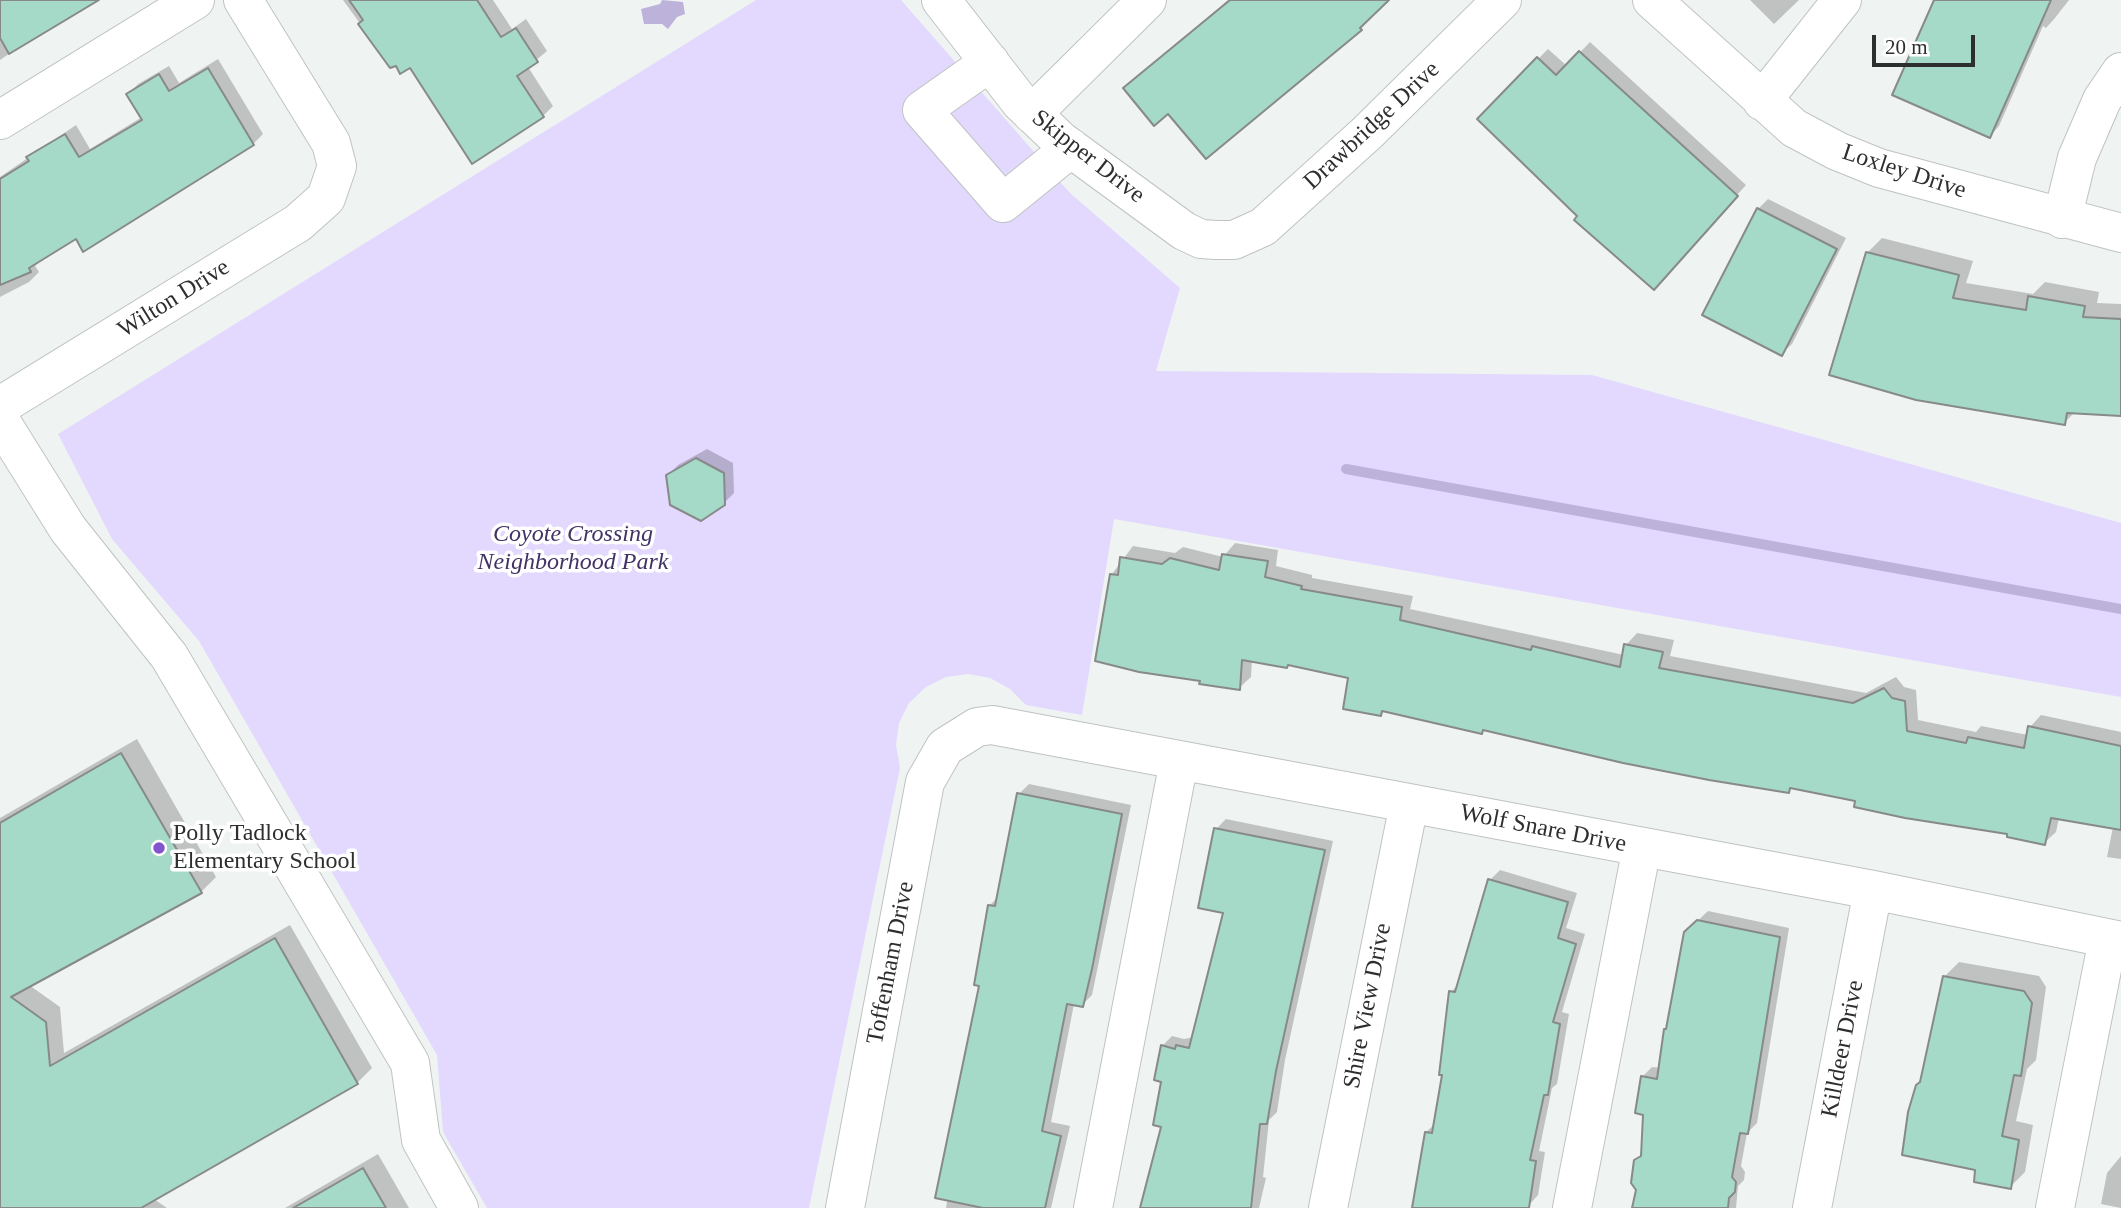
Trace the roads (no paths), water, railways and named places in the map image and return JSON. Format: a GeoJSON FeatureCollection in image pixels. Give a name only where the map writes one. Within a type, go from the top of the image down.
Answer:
{"type":"FeatureCollection","features":[{"type":"Feature","properties":{"kind":"street"},"geometry":{"type":"LineString","coordinates":[[0,120],[195,0]]}},
{"type":"Feature","properties":{"kind":"street","name":"Wilton Drive"},"geometry":{"type":"LineString","coordinates":[[0,406],[298,223],[326,198],[337,166],[331,143],[243,0]]}},
{"type":"Feature","properties":{"kind":"street","name":"Skipper Drive"},"geometry":{"type":"LineString","coordinates":[[941,0],[1032,114],[1071,148],[1184,231],[1201,239],[1234,240]]}},
{"type":"Feature","properties":{"kind":"street"},"geometry":{"type":"LineString","coordinates":[[1032,114],[1147,0]]}},
{"type":"Feature","properties":{"kind":"street","name":"Drawbridge Drive"},"geometry":{"type":"LineString","coordinates":[[1234,240],[1263,227],[1376,124],[1502,0]]}},
{"type":"Feature","properties":{"kind":"street","name":"Loxley Drive"},"geometry":{"type":"LineString","coordinates":[[1652,0],[1794,128],[1879,168],[2121,233]]}},
{"type":"Feature","properties":{"kind":"street"},"geometry":{"type":"LineString","coordinates":[[1762,101],[1842,0]]}},
{"type":"Feature","properties":{"kind":"street"},"geometry":{"type":"LineString","coordinates":[[989,62],[922,110],[1003,203],[1071,148]]}},
{"type":"Feature","properties":{"kind":"street"},"geometry":{"type":"LineString","coordinates":[[2062,219],[2077,158],[2102,100],[2121,72]]}},
{"type":"Feature","properties":{"kind":"street"},"geometry":{"type":"LineString","coordinates":[[0,420],[68,529],[169,656],[410,1063],[421,1140],[459,1208]]}},
{"type":"Feature","properties":{"kind":"street","name":"Wolf Snare Drive"},"geometry":{"type":"LineString","coordinates":[[965,733],[977,727],[992,726],[1873,890],[2114,940]]}},
{"type":"Feature","properties":{"kind":"street","name":"Toffenham Drive"},"geometry":{"type":"LineString","coordinates":[[845,1208],[925,782],[937,757],[965,733]]}},
{"type":"Feature","properties":{"kind":"street"},"geometry":{"type":"LineString","coordinates":[[1093,1208],[1179,761]]}},
{"type":"Feature","properties":{"kind":"street","name":"Shire View Drive"},"geometry":{"type":"LineString","coordinates":[[1328,1208],[1409,804]]}},
{"type":"Feature","properties":{"kind":"street"},"geometry":{"type":"LineString","coordinates":[[1572,1208],[1642,847]]}},
{"type":"Feature","properties":{"kind":"street","name":"Killdeer Drive"},"geometry":{"type":"LineString","coordinates":[[1812,1208],[1873,890]]}},
{"type":"Feature","properties":{"kind":"street"},"geometry":{"type":"LineString","coordinates":[[2055,1208],[2114,940]]}},
{"type":"Feature","properties":{"kind":"waterway"},"geometry":{"type":"LineString","coordinates":[[1346,469],[2121,609]]}},
{"type":"Feature","properties":{"kind":"place","name":"Polly Tadlock Elementary School"},"geometry":{"type":"Point","coordinates":[159,848]}},
{"type":"Feature","properties":{"kind":"park label","name":"Coyote Crossing Neighborhood Park"},"geometry":{"type":"Point","coordinates":[573,549]}}]}
